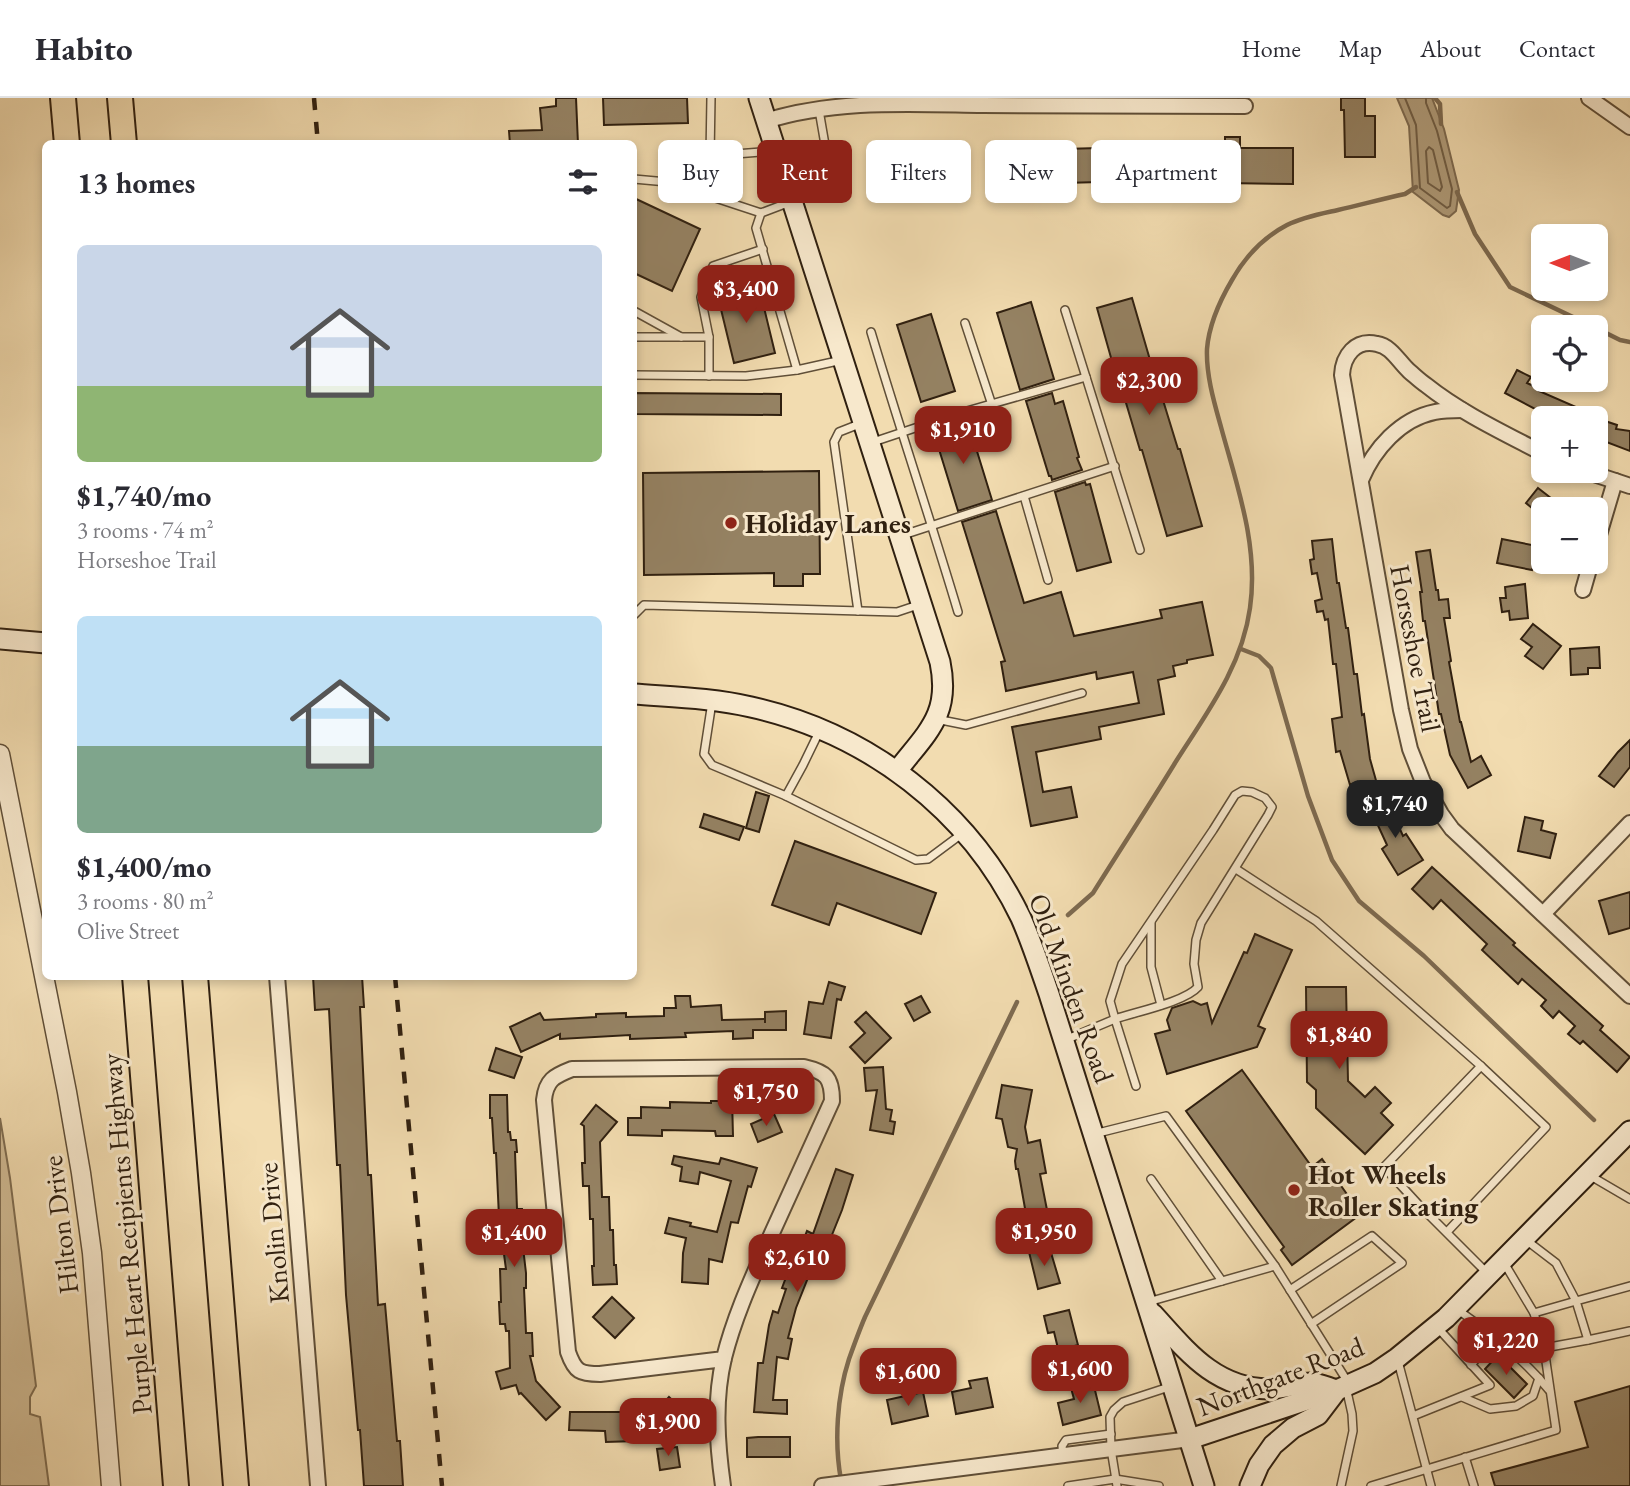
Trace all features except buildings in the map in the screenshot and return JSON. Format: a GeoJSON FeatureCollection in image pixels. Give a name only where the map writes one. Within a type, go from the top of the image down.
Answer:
{"type":"FeatureCollection","features":[{"type":"Feature","properties":{"kind":"highway"},"geometry":{"type":"LineString","coordinates":[[63,98],[67,140]]}},
{"type":"Feature","properties":{"kind":"highway"},"geometry":{"type":"LineString","coordinates":[[120,98],[124,140]]}},
{"type":"Feature","properties":{"kind":"highway","name":"Purple Heart Recipients Highway"},"geometry":{"type":"LineString","coordinates":[[135,980],[176,1486]]}},
{"type":"Feature","properties":{"kind":"highway"},"geometry":{"type":"LineString","coordinates":[[195,980],[236,1486]]}},
{"type":"Feature","properties":{"kind":"main road"},"geometry":{"type":"LineString","coordinates":[[759,98],[772,140]]}},
{"type":"Feature","properties":{"kind":"main road"},"geometry":{"type":"LineString","coordinates":[[792,203],[943,675],[941,708],[936,719],[897,771]]}},
{"type":"Feature","properties":{"kind":"main road"},"geometry":{"type":"LineString","coordinates":[[0,639],[42,643]]}},
{"type":"Feature","properties":{"kind":"main road","name":"Old Minden Road"},"geometry":{"type":"LineString","coordinates":[[637,694],[750,706],[820,729],[863,749],[897,771],[937,803],[995,872],[1032,945],[1204,1486]]}},
{"type":"Feature","properties":{"kind":"main road","name":"Northgate Road"},"geometry":{"type":"LineString","coordinates":[[1190,1439],[1344,1387],[1374,1373],[1397,1358],[1496,1268],[1630,1130]]}},
{"type":"Feature","properties":{"kind":"main road"},"geometry":{"type":"LineString","coordinates":[[1147,1305],[1192,1356],[1224,1379],[1265,1389],[1311,1383],[1344,1387]]}},
{"type":"Feature","properties":{"kind":"main road"},"geometry":{"type":"LineString","coordinates":[[1250,1486],[1259,1465],[1273,1445],[1293,1428],[1318,1415],[1344,1387]]}},
{"type":"Feature","properties":{"kind":"street"},"geometry":{"type":"LineString","coordinates":[[1589,98],[1630,127]]}},
{"type":"Feature","properties":{"kind":"street"},"geometry":{"type":"LineString","coordinates":[[766,121],[819,110],[899,104],[1245,106]]}},
{"type":"Feature","properties":{"kind":"street","name":"Horseshoe Trail"},"geometry":{"type":"LineString","coordinates":[[1463,410],[1426,385],[1382,345],[1374,343],[1357,346],[1349,352],[1343,365],[1342,375],[1403,720],[1416,766],[1431,798],[1452,829],[1630,996]]}},
{"type":"Feature","properties":{"kind":"street"},"geometry":{"type":"LineString","coordinates":[[1361,480],[1382,444],[1411,422],[1433,412],[1463,410],[1531,447]]}},
{"type":"Feature","properties":{"kind":"street"},"geometry":{"type":"LineString","coordinates":[[1608,479],[1630,486]]}},
{"type":"Feature","properties":{"kind":"street"},"geometry":{"type":"LineString","coordinates":[[1608,505],[1615,481]]}},
{"type":"Feature","properties":{"kind":"street"},"geometry":{"type":"LineString","coordinates":[[1583,590],[1588,574]]}},
{"type":"Feature","properties":{"kind":"street","name":"Hilton Drive"},"geometry":{"type":"LineString","coordinates":[[0,754],[42,966]]}},
{"type":"Feature","properties":{"kind":"street"},"geometry":{"type":"LineString","coordinates":[[1543,914],[1630,824]]}},
{"type":"Feature","properties":{"kind":"street","name":"Hilton Drive"},"geometry":{"type":"LineString","coordinates":[[45,980],[82,1173],[92,1253],[111,1486]]}},
{"type":"Feature","properties":{"kind":"street","name":"Knolin Drive"},"geometry":{"type":"LineString","coordinates":[[277,980],[318,1486]]}},
{"type":"Feature","properties":{"kind":"street"},"geometry":{"type":"LineString","coordinates":[[723,1486],[717,1429],[724,1359],[751,1280],[832,1101],[830,1081],[823,1073],[804,1067],[572,1069],[551,1080],[545,1090],[544,1100],[568,1352],[574,1367],[580,1372],[600,1374],[724,1359]]}},
{"type":"Feature","properties":{"kind":"street"},"geometry":{"type":"LineString","coordinates":[[823,1486],[1190,1439]]}},
{"type":"Feature","properties":{"kind":"lane"},"geometry":{"type":"LineString","coordinates":[[710,98],[710,140]]}},
{"type":"Feature","properties":{"kind":"lane"},"geometry":{"type":"LineString","coordinates":[[819,110],[824,140]]}},
{"type":"Feature","properties":{"kind":"lane"},"geometry":{"type":"LineString","coordinates":[[637,180],[658,181]]}},
{"type":"Feature","properties":{"kind":"lane"},"geometry":{"type":"LineString","coordinates":[[731,203],[761,213]]}},
{"type":"Feature","properties":{"kind":"lane"},"geometry":{"type":"LineString","coordinates":[[776,203],[761,213],[757,228],[797,370]]}},
{"type":"Feature","properties":{"kind":"lane"},"geometry":{"type":"LineString","coordinates":[[709,376],[709,337],[701,297],[713,267],[763,249]]}},
{"type":"Feature","properties":{"kind":"lane"},"geometry":{"type":"LineString","coordinates":[[1065,310],[1140,550]]}},
{"type":"Feature","properties":{"kind":"lane"},"geometry":{"type":"LineString","coordinates":[[637,313],[682,337]]}},
{"type":"Feature","properties":{"kind":"lane"},"geometry":{"type":"LineString","coordinates":[[965,323],[992,405]]}},
{"type":"Feature","properties":{"kind":"lane"},"geometry":{"type":"LineString","coordinates":[[871,332],[958,612]]}},
{"type":"Feature","properties":{"kind":"lane"},"geometry":{"type":"LineString","coordinates":[[637,337],[709,337]]}},
{"type":"Feature","properties":{"kind":"lane"},"geometry":{"type":"LineString","coordinates":[[637,375],[746,376],[797,370],[843,360]]}},
{"type":"Feature","properties":{"kind":"lane"},"geometry":{"type":"LineString","coordinates":[[869,443],[960,413],[1086,377]]}},
{"type":"Feature","properties":{"kind":"lane"},"geometry":{"type":"LineString","coordinates":[[858,611],[834,442],[839,432],[863,423]]}},
{"type":"Feature","properties":{"kind":"lane"},"geometry":{"type":"LineString","coordinates":[[900,536],[1115,466]]}},
{"type":"Feature","properties":{"kind":"lane"},"geometry":{"type":"LineString","coordinates":[[1024,496],[1048,580]]}},
{"type":"Feature","properties":{"kind":"lane"},"geometry":{"type":"LineString","coordinates":[[637,612],[644,605],[897,612],[922,604]]}},
{"type":"Feature","properties":{"kind":"lane"},"geometry":{"type":"LineString","coordinates":[[936,719],[967,725],[1082,692]]}},
{"type":"Feature","properties":{"kind":"lane"},"geometry":{"type":"LineString","coordinates":[[712,701],[705,754],[712,765],[786,796],[916,860],[928,859],[964,833]]}},
{"type":"Feature","properties":{"kind":"lane"},"geometry":{"type":"LineString","coordinates":[[786,796],[820,729]]}},
{"type":"Feature","properties":{"kind":"lane"},"geometry":{"type":"LineString","coordinates":[[1064,1040],[1115,1019],[1195,991],[1198,987],[1194,964],[1196,940],[1201,923],[1268,815],[1272,807],[1265,798],[1252,792],[1242,791],[1235,795],[1122,964],[1110,1002],[1115,1019],[1136,1086]]}},
{"type":"Feature","properties":{"kind":"lane"},"geometry":{"type":"LineString","coordinates":[[1236,869],[1316,921],[1546,1127],[1447,1232]]}},
{"type":"Feature","properties":{"kind":"lane"},"geometry":{"type":"LineString","coordinates":[[1151,922],[1152,967],[1161,1005]]}},
{"type":"Feature","properties":{"kind":"lane"},"geometry":{"type":"LineString","coordinates":[[1371,1486],[1556,1430],[1544,1348],[1534,1313],[1496,1268],[1447,1232],[1384,1167],[1481,1066]]}},
{"type":"Feature","properties":{"kind":"lane"},"geometry":{"type":"LineString","coordinates":[[1093,1134],[1166,1116],[1275,1266],[1311,1324],[1344,1387],[1352,1414],[1353,1431],[1341,1486]]}},
{"type":"Feature","properties":{"kind":"lane"},"geometry":{"type":"LineString","coordinates":[[1588,1174],[1630,1199]]}},
{"type":"Feature","properties":{"kind":"lane"},"geometry":{"type":"LineString","coordinates":[[1151,1180],[1222,1281]]}},
{"type":"Feature","properties":{"kind":"lane"},"geometry":{"type":"LineString","coordinates":[[1290,1290],[1372,1236],[1402,1263],[1311,1324]]}},
{"type":"Feature","properties":{"kind":"lane"},"geometry":{"type":"LineString","coordinates":[[1524,1239],[1556,1264],[1576,1301],[1588,1340]]}},
{"type":"Feature","properties":{"kind":"lane"},"geometry":{"type":"LineString","coordinates":[[1147,1305],[1275,1266]]}},
{"type":"Feature","properties":{"kind":"lane"},"geometry":{"type":"LineString","coordinates":[[1534,1313],[1630,1286]]}},
{"type":"Feature","properties":{"kind":"lane"},"geometry":{"type":"LineString","coordinates":[[1455,1308],[1495,1336],[1549,1390]]}},
{"type":"Feature","properties":{"kind":"lane"},"geometry":{"type":"LineString","coordinates":[[1413,1416],[1490,1385],[1435,1326]]}},
{"type":"Feature","properties":{"kind":"lane"},"geometry":{"type":"LineString","coordinates":[[1544,1348],[1630,1331]]}},
{"type":"Feature","properties":{"kind":"lane"},"geometry":{"type":"LineString","coordinates":[[1471,1365],[1495,1336]]}},
{"type":"Feature","properties":{"kind":"lane"},"geometry":{"type":"LineString","coordinates":[[1397,1358],[1431,1486]]}},
{"type":"Feature","properties":{"kind":"lane"},"geometry":{"type":"LineString","coordinates":[[1462,1397],[1490,1409],[1516,1406],[1533,1396],[1539,1378]]}},
{"type":"Feature","properties":{"kind":"lane"},"geometry":{"type":"LineString","coordinates":[[1116,1483],[1110,1418],[1114,1409],[1123,1402],[1173,1386]]}},
{"type":"Feature","properties":{"kind":"lane"},"geometry":{"type":"LineString","coordinates":[[1063,1456],[1062,1446],[1066,1440],[1111,1434]]}},
{"type":"Feature","properties":{"kind":"lane"},"geometry":{"type":"LineString","coordinates":[[1465,1457],[1474,1486]]}},
{"type":"Feature","properties":{"kind":"lane"},"geometry":{"type":"LineString","coordinates":[[1068,1486],[1116,1483],[1159,1486]]}},
{"type":"Feature","properties":{"kind":"shaded area"},"geometry":{"type":"Polygon","coordinates":[[[0,1118],[36,1386],[30,1397],[30,1414],[40,1417],[49,1486],[0,1486],[0,1118]]]}},
{"type":"Feature","properties":{"kind":"water"},"geometry":{"type":"Polygon","coordinates":[[[1397,98],[1432,98],[1444,129],[1459,190],[1456,211],[1449,217],[1413,192],[1409,126],[1397,98]]]}},
{"type":"Feature","properties":{"kind":"waterway"},"geometry":{"type":"LineString","coordinates":[[1435,98],[1440,104],[1441,124]]}},
{"type":"Feature","properties":{"kind":"waterway"},"geometry":{"type":"LineString","coordinates":[[1068,915],[1093,893],[1210,708],[1231,670],[1246,630],[1252,562],[1240,494],[1209,379],[1207,349],[1215,313],[1237,272],[1271,235],[1299,220],[1405,194],[1416,187]]}},
{"type":"Feature","properties":{"kind":"waterway"},"geometry":{"type":"LineString","coordinates":[[1457,192],[1475,234],[1510,287],[1569,315]]}},
{"type":"Feature","properties":{"kind":"waterway"},"geometry":{"type":"LineString","coordinates":[[1608,334],[1630,342]]}},
{"type":"Feature","properties":{"kind":"waterway"},"geometry":{"type":"LineString","coordinates":[[1241,649],[1259,656],[1271,668],[1308,796],[1332,860],[1359,901],[1424,956],[1594,1120]]}},
{"type":"Feature","properties":{"kind":"waterway"},"geometry":{"type":"LineString","coordinates":[[841,1480],[837,1435],[839,1404],[849,1359],[865,1317],[1017,1002]]}},
{"type":"Feature","properties":{"kind":"railway"},"geometry":{"type":"LineString","coordinates":[[314,98],[318,140]]}},
{"type":"Feature","properties":{"kind":"railway"},"geometry":{"type":"LineString","coordinates":[[395,980],[442,1486]]}},
{"type":"Feature","properties":{"kind":"place","name":"Holiday Lanes"},"geometry":{"type":"Point","coordinates":[731,523]}},
{"type":"Feature","properties":{"kind":"place","name":"Hot Wheels Roller Skating"},"geometry":{"type":"Point","coordinates":[1294,1190]}}]}
